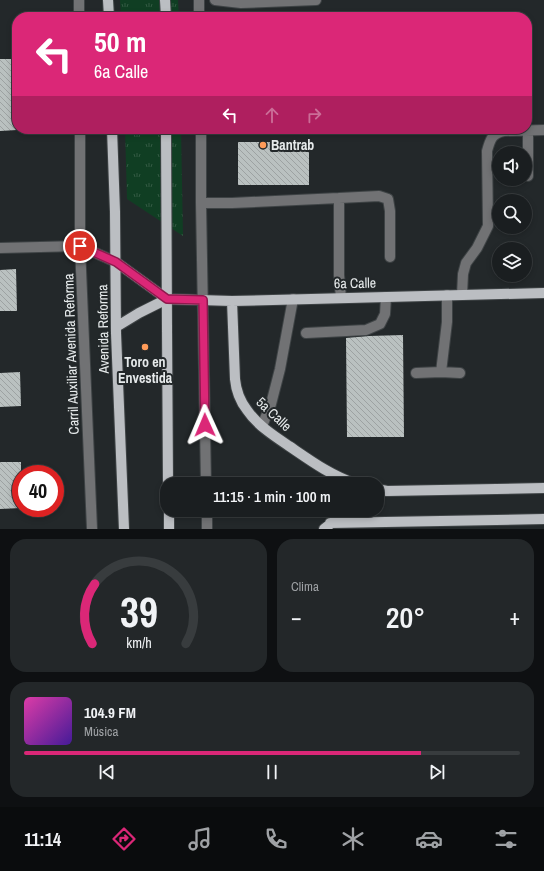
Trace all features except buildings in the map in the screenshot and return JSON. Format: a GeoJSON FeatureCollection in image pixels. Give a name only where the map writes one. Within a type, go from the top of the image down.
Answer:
{"type":"FeatureCollection","features":[{"type":"Feature","properties":{"kind":"main road"},"geometry":{"type":"LineString","coordinates":[[108,0],[108,12]]}},
{"type":"Feature","properties":{"kind":"main road"},"geometry":{"type":"LineString","coordinates":[[165,0],[166,12]]}},
{"type":"Feature","properties":{"kind":"main road","name":"Avenida Reforma"},"geometry":{"type":"LineString","coordinates":[[112,134],[116,262],[116,327],[124,529]]}},
{"type":"Feature","properties":{"kind":"main road"},"geometry":{"type":"LineString","coordinates":[[166,134],[168,477]]}},
{"type":"Feature","properties":{"kind":"main road"},"geometry":{"type":"LineString","coordinates":[[116,262],[167,299]]}},
{"type":"Feature","properties":{"kind":"main road","name":"6a Calle"},"geometry":{"type":"LineString","coordinates":[[116,327],[139,313],[167,299],[232,301],[544,293]]}},
{"type":"Feature","properties":{"kind":"main road","name":"5a Calle"},"geometry":{"type":"LineString","coordinates":[[232,301],[234,379],[236,389],[246,410],[274,436],[338,477]]}},
{"type":"Feature","properties":{"kind":"main road"},"geometry":{"type":"LineString","coordinates":[[384,490],[544,488]]}},
{"type":"Feature","properties":{"kind":"main road"},"geometry":{"type":"LineString","coordinates":[[169,517],[169,529]]}},
{"type":"Feature","properties":{"kind":"main road"},"geometry":{"type":"LineString","coordinates":[[327,526],[339,517]]}},
{"type":"Feature","properties":{"kind":"main road"},"geometry":{"type":"LineString","coordinates":[[327,526],[427,525],[544,519]]}},
{"type":"Feature","properties":{"kind":"street"},"geometry":{"type":"LineString","coordinates":[[79,0],[79,12]]}},
{"type":"Feature","properties":{"kind":"street"},"geometry":{"type":"LineString","coordinates":[[199,0],[199,12]]}},
{"type":"Feature","properties":{"kind":"street"},"geometry":{"type":"LineString","coordinates":[[215,0],[241,3],[316,0]]}},
{"type":"Feature","properties":{"kind":"street"},"geometry":{"type":"LineString","coordinates":[[532,130],[544,130]]}},
{"type":"Feature","properties":{"kind":"street","name":"Carril Auxiliar Avenida Reforma"},"geometry":{"type":"LineString","coordinates":[[80,134],[80,246],[92,529]]}},
{"type":"Feature","properties":{"kind":"street"},"geometry":{"type":"LineString","coordinates":[[201,134],[206,477]]}},
{"type":"Feature","properties":{"kind":"street"},"geometry":{"type":"LineString","coordinates":[[462,295],[463,274],[466,263],[477,248],[488,226],[487,151],[490,140],[496,134]]}},
{"type":"Feature","properties":{"kind":"street"},"geometry":{"type":"LineString","coordinates":[[528,134],[528,146]]}},
{"type":"Feature","properties":{"kind":"street"},"geometry":{"type":"LineString","coordinates":[[201,203],[232,203],[379,196],[388,199],[390,210],[390,257]]}},
{"type":"Feature","properties":{"kind":"street"},"geometry":{"type":"LineString","coordinates":[[338,198],[339,275],[341,298]]}},
{"type":"Feature","properties":{"kind":"street"},"geometry":{"type":"LineString","coordinates":[[0,248],[80,246],[116,262]]}},
{"type":"Feature","properties":{"kind":"street"},"geometry":{"type":"LineString","coordinates":[[441,372],[447,322],[447,295]]}},
{"type":"Feature","properties":{"kind":"street"},"geometry":{"type":"LineString","coordinates":[[306,334],[366,330],[380,324],[385,314],[386,297]]}},
{"type":"Feature","properties":{"kind":"street"},"geometry":{"type":"LineString","coordinates":[[262,426],[271,404],[280,369],[293,299]]}},
{"type":"Feature","properties":{"kind":"street"},"geometry":{"type":"LineString","coordinates":[[416,372],[460,373]]}},
{"type":"Feature","properties":{"kind":"street"},"geometry":{"type":"LineString","coordinates":[[207,517],[207,529]]}},
{"type":"Feature","properties":{"kind":"green space"},"geometry":{"type":"Polygon","coordinates":[[[120,0],[178,0],[179,12],[121,12],[120,0]]]}},
{"type":"Feature","properties":{"kind":"green space"},"geometry":{"type":"Polygon","coordinates":[[[125,134],[181,134],[183,236],[127,199],[125,134]]]}},
{"type":"Feature","properties":{"kind":"place","name":"Bantrab"},"geometry":{"type":"Point","coordinates":[263,145]}},
{"type":"Feature","properties":{"kind":"place","name":"Toro en Envestida"},"geometry":{"type":"Point","coordinates":[145,347]}},
{"type":"Feature","properties":{"kind":"route"},"geometry":{"type":"LineString","coordinates":[[80,246],[116,262],[167,299],[203,300],[205,425]]}}]}
